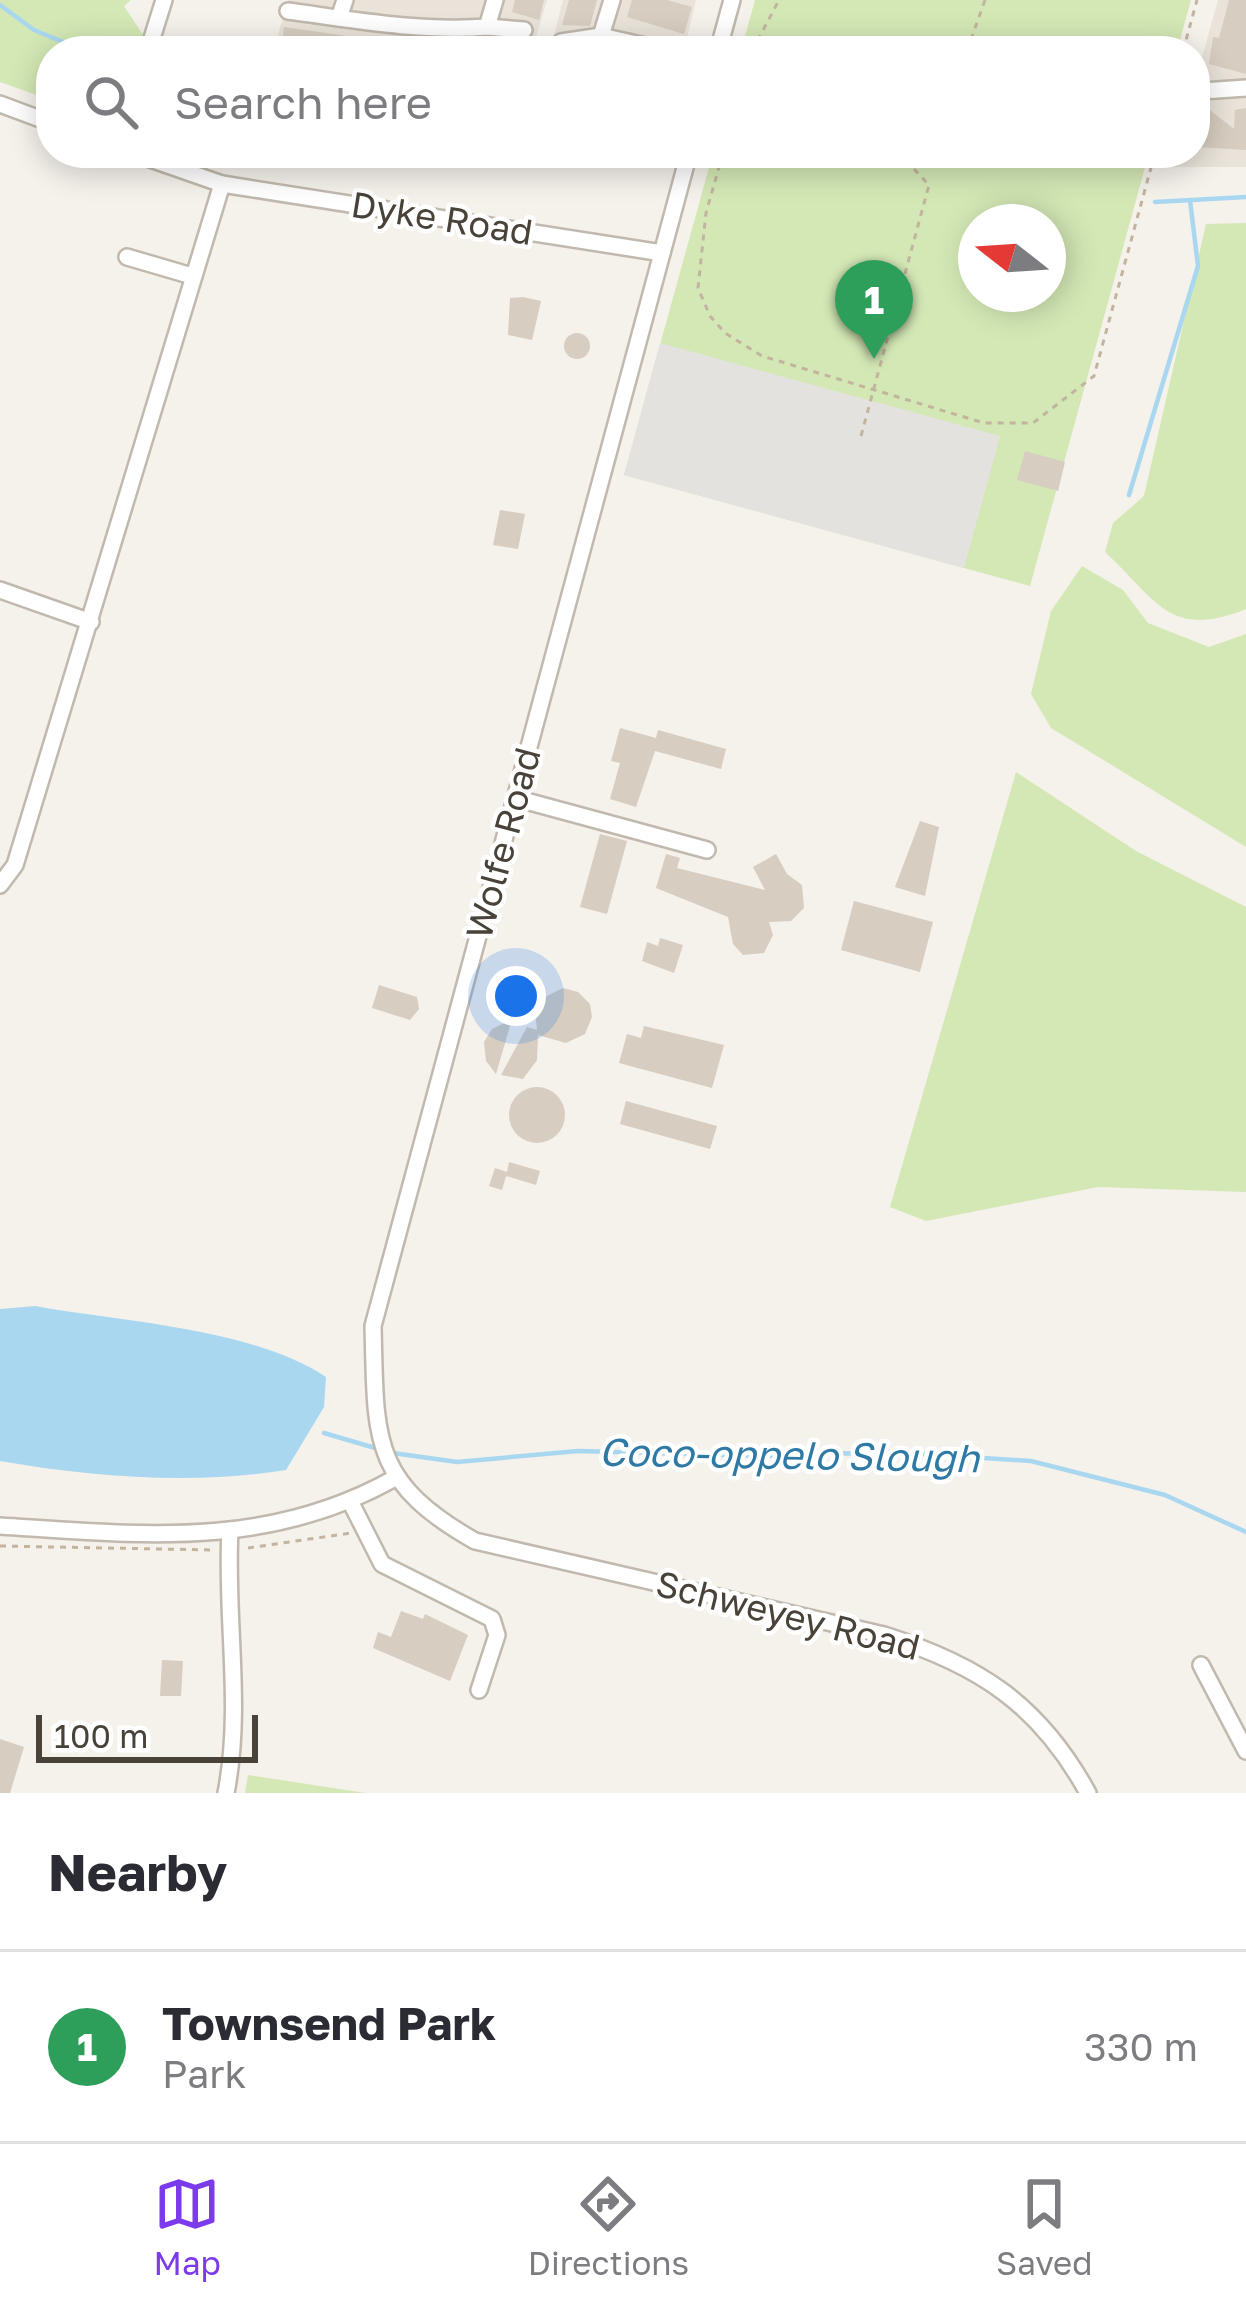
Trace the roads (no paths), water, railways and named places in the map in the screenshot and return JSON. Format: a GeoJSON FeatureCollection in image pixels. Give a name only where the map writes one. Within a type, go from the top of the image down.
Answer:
{"type":"FeatureCollection","features":[{"type":"Feature","properties":{"kind":"street"},"geometry":{"type":"LineString","coordinates":[[153,36],[164,0]]}},
{"type":"Feature","properties":{"kind":"street"},"geometry":{"type":"LineString","coordinates":[[339,18],[345,0]]}},
{"type":"Feature","properties":{"kind":"street"},"geometry":{"type":"LineString","coordinates":[[487,27],[495,0]]}},
{"type":"Feature","properties":{"kind":"street"},"geometry":{"type":"LineString","coordinates":[[601,36],[612,0]]}},
{"type":"Feature","properties":{"kind":"street"},"geometry":{"type":"LineString","coordinates":[[722,36],[732,0]]}},
{"type":"Feature","properties":{"kind":"street"},"geometry":{"type":"LineString","coordinates":[[287,11],[382,25],[524,30]]}},
{"type":"Feature","properties":{"kind":"street"},"geometry":{"type":"LineString","coordinates":[[1210,91],[1246,88]]}},
{"type":"Feature","properties":{"kind":"street"},"geometry":{"type":"LineString","coordinates":[[0,104],[36,117]]}},
{"type":"Feature","properties":{"kind":"street","name":"Dyke Road"},"geometry":{"type":"LineString","coordinates":[[176,168],[222,184],[662,253]]}},
{"type":"Feature","properties":{"kind":"street","name":"Wolfe Road"},"geometry":{"type":"LineString","coordinates":[[437,1520],[395,1478],[376,1434],[374,1326],[685,168]]}},
{"type":"Feature","properties":{"kind":"street"},"geometry":{"type":"LineString","coordinates":[[0,898],[2,883],[15,865],[92,622],[222,184]]}},
{"type":"Feature","properties":{"kind":"street"},"geometry":{"type":"LineString","coordinates":[[127,257],[192,276]]}},
{"type":"Feature","properties":{"kind":"street"},"geometry":{"type":"LineString","coordinates":[[0,590],[92,622]]}},
{"type":"Feature","properties":{"kind":"street"},"geometry":{"type":"LineString","coordinates":[[515,798],[707,850]]}},
{"type":"Feature","properties":{"kind":"street"},"geometry":{"type":"LineString","coordinates":[[0,1526],[177,1538],[351,1503],[395,1478]]}},
{"type":"Feature","properties":{"kind":"street"},"geometry":{"type":"LineString","coordinates":[[351,1503],[382,1564],[492,1619],[497,1635],[479,1690]]}},
{"type":"Feature","properties":{"kind":"street","name":"Schweyey Road"},"geometry":{"type":"LineString","coordinates":[[437,1520],[475,1541],[884,1635],[944,1654],[997,1687],[1060,1743],[1088,1793]]}},
{"type":"Feature","properties":{"kind":"street"},"geometry":{"type":"LineString","coordinates":[[226,1793],[236,1707],[229,1643],[230,1530]]}},
{"type":"Feature","properties":{"kind":"street"},"geometry":{"type":"LineString","coordinates":[[1201,1665],[1246,1751]]}},
{"type":"Feature","properties":{"kind":"water"},"geometry":{"type":"Polygon","coordinates":[[[35,1306],[186,1329],[262,1347],[326,1377],[324,1407],[286,1470],[143,1477],[0,1461],[0,1309],[35,1306]]]}},
{"type":"Feature","properties":{"kind":"waterway"},"geometry":{"type":"LineString","coordinates":[[0,5],[49,36]]}},
{"type":"Feature","properties":{"kind":"waterway"},"geometry":{"type":"LineString","coordinates":[[1155,202],[1246,197]]}},
{"type":"Feature","properties":{"kind":"waterway"},"geometry":{"type":"LineString","coordinates":[[1129,495],[1198,266],[1190,200]]}},
{"type":"Feature","properties":{"kind":"waterway","name":"Coco-oppelo Slough"},"geometry":{"type":"LineString","coordinates":[[324,1433],[382,1450]]}},
{"type":"Feature","properties":{"kind":"waterway","name":"Coco-oppelo Slough"},"geometry":{"type":"LineString","coordinates":[[393,1453],[457,1462],[578,1451],[761,1456],[893,1452],[1031,1461],[1165,1495],[1246,1532]]}},
{"type":"Feature","properties":{"kind":"place","name":"Townsend Park"},"geometry":{"type":"Point","coordinates":[874,359]}}]}
